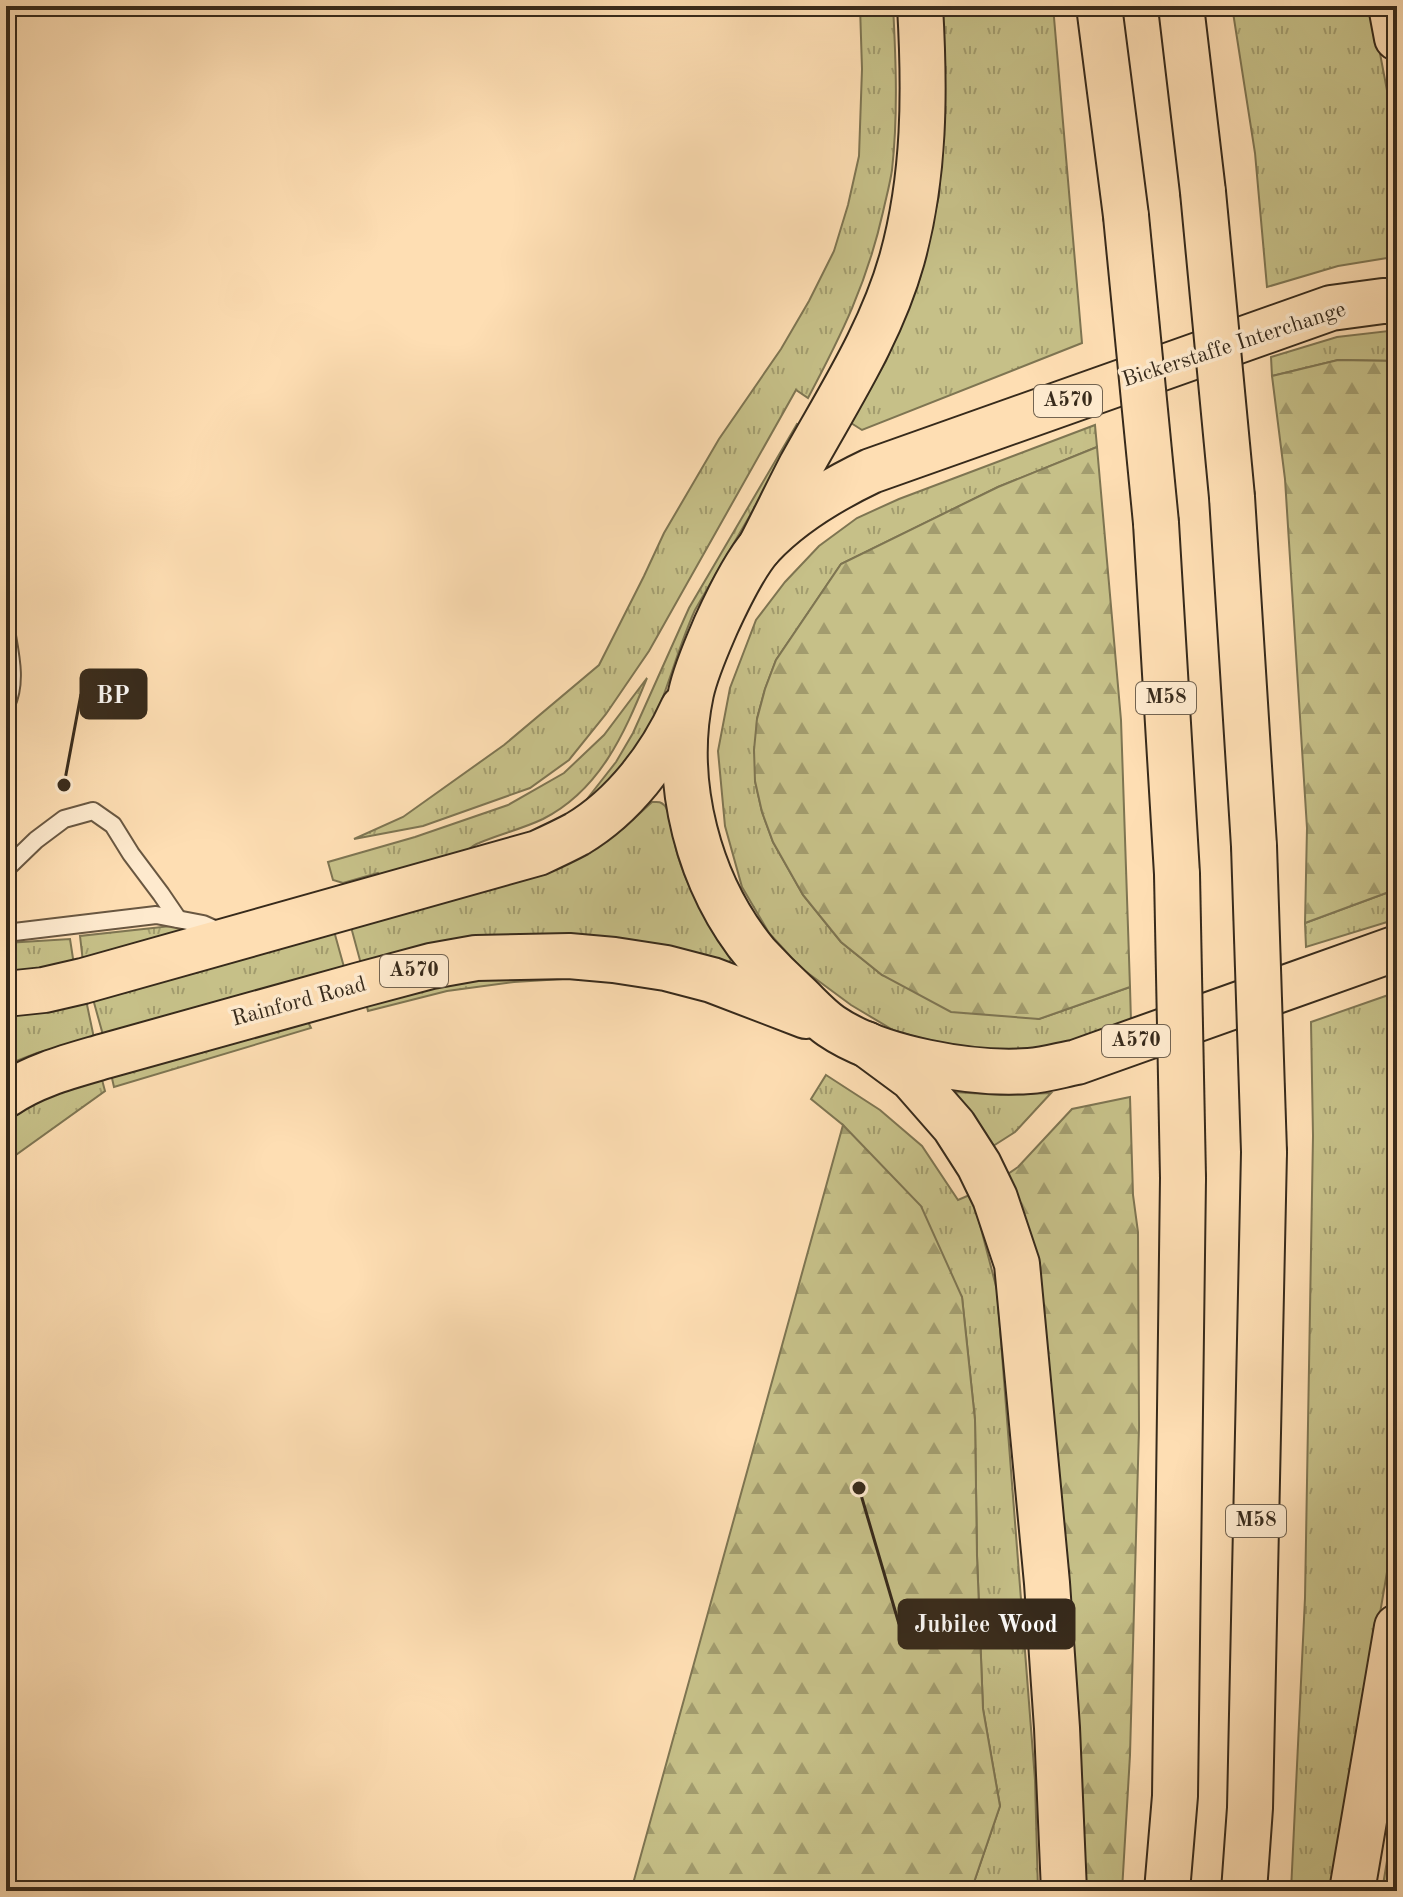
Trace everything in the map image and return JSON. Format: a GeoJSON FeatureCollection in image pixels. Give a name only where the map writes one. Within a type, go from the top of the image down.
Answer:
{"type":"FeatureCollection","features":[{"type":"Feature","properties":{"kind":"highway"},"geometry":{"type":"LineString","coordinates":[[760,547],[869,344],[902,260],[920,169],[923,130],[920,6]]}},
{"type":"Feature","properties":{"kind":"highway","name":"M58"},"geometry":{"type":"LineString","coordinates":[[1099,6],[1126,216],[1156,523],[1177,874],[1183,1178],[1175,1796],[1167,1891]]}},
{"type":"Feature","properties":{"kind":"highway","name":"M58"},"geometry":{"type":"LineString","coordinates":[[1181,6],[1203,192],[1232,497],[1254,846],[1264,1152],[1250,1808],[1244,1891]]}},
{"type":"Feature","properties":{"kind":"highway"},"geometry":{"type":"LineString","coordinates":[[1391,6],[1397,38]]}},
{"type":"Feature","properties":{"kind":"highway","name":"Bickerstaffe Interchange"},"geometry":{"type":"LineString","coordinates":[[1397,301],[1331,308],[871,471],[827,494],[760,547],[730,594],[710,638],[692,690],[685,734],[686,777],[693,827],[707,869],[727,911],[755,953],[775,974],[848,1035],[909,1057],[960,1069],[995,1072],[1032,1071],[1077,1062],[1397,948]]}},
{"type":"Feature","properties":{"kind":"highway","name":"A570"},"geometry":{"type":"LineString","coordinates":[[6,994],[70,984],[538,853],[579,833],[617,803],[660,752],[692,690]]}},
{"type":"Feature","properties":{"kind":"highway","name":"Rainford Road"},"geometry":{"type":"LineString","coordinates":[[6,1095],[20,1085],[77,1064],[374,981],[476,958],[569,956],[666,968],[712,980],[848,1035]]}},
{"type":"Feature","properties":{"kind":"highway"},"geometry":{"type":"LineString","coordinates":[[848,1035],[912,1078],[954,1126],[979,1165],[995,1198],[1017,1264],[1049,1612],[1064,1891]]}},
{"type":"Feature","properties":{"kind":"highway"},"geometry":{"type":"LineString","coordinates":[[1352,1891],[1397,1627]]}},
{"type":"Feature","properties":{"kind":"lane"},"geometry":{"type":"LineString","coordinates":[[6,630],[11,694],[6,705]]}},
{"type":"Feature","properties":{"kind":"lane"},"geometry":{"type":"LineString","coordinates":[[6,869],[64,819],[93,811],[113,825],[178,919]]}},
{"type":"Feature","properties":{"kind":"lane"},"geometry":{"type":"LineString","coordinates":[[6,933],[156,915],[203,924],[235,939]]}},
{"type":"Feature","properties":{"kind":"green space"},"geometry":{"type":"Polygon","coordinates":[[[860,6],[893,6],[896,88],[892,170],[877,238],[861,285],[808,398],[796,390],[649,651],[606,714],[569,760],[530,788],[423,826],[354,839],[403,817],[504,745],[599,665],[664,533],[719,439],[781,349],[834,251],[859,156],[862,69],[860,6]]]}},
{"type":"Feature","properties":{"kind":"green space"},"geometry":{"type":"Polygon","coordinates":[[[936,6],[1053,6],[1082,343],[862,430],[851,423],[886,361],[920,278],[939,195],[942,142],[936,6]]]}},
{"type":"Feature","properties":{"kind":"green space"},"geometry":{"type":"Polygon","coordinates":[[[1232,6],[1371,6],[1397,143],[1397,254],[1338,266],[1267,287],[1255,153],[1232,6]]]}},
{"type":"Feature","properties":{"kind":"green space"},"geometry":{"type":"Polygon","coordinates":[[[1397,330],[1397,361],[1338,360],[1272,376],[1271,357],[1337,337],[1397,330]]]}},
{"type":"Feature","properties":{"kind":"green space"},"geometry":{"type":"Polygon","coordinates":[[[1338,360],[1397,361],[1397,889],[1305,923],[1307,828],[1285,479],[1272,376],[1338,360]]]}},
{"type":"Feature","properties":{"kind":"green space"},"geometry":{"type":"Polygon","coordinates":[[[797,424],[802,426],[695,610],[654,719],[629,757],[588,801],[633,733],[689,608],[797,424]]]}},
{"type":"Feature","properties":{"kind":"green space"},"geometry":{"type":"Polygon","coordinates":[[[1095,425],[1097,447],[998,487],[841,564],[776,660],[757,719],[755,781],[773,842],[803,895],[841,942],[882,975],[1039,1019],[1130,987],[1131,1022],[1039,1053],[990,1052],[942,1045],[893,1030],[851,1005],[801,968],[769,933],[742,887],[725,826],[718,751],[730,688],[756,620],[785,582],[819,546],[857,518],[899,499],[1095,425]]]}},
{"type":"Feature","properties":{"kind":"green space"},"geometry":{"type":"Polygon","coordinates":[[[1097,447],[1121,720],[1130,987],[1039,1019],[951,1012],[882,975],[841,942],[803,895],[773,842],[762,812],[755,781],[757,719],[776,660],[841,564],[998,487],[1097,447]]]}},
{"type":"Feature","properties":{"kind":"green space"},"geometry":{"type":"Polygon","coordinates":[[[647,678],[608,759],[580,793],[563,807],[535,823],[476,844],[454,859],[382,878],[378,873],[343,883],[333,880],[328,862],[415,837],[508,805],[564,773],[604,735],[647,678]]]}},
{"type":"Feature","properties":{"kind":"green space"},"geometry":{"type":"Polygon","coordinates":[[[652,802],[660,802],[666,808],[687,881],[731,960],[728,963],[682,949],[587,936],[361,964],[351,927],[593,849],[624,828],[652,802]]]}},
{"type":"Feature","properties":{"kind":"green space"},"geometry":{"type":"Polygon","coordinates":[[[1397,889],[1397,919],[1306,947],[1305,923],[1397,889]]]}},
{"type":"Feature","properties":{"kind":"green space"},"geometry":{"type":"Polygon","coordinates":[[[180,925],[180,935],[83,962],[80,936],[180,925]]]}},
{"type":"Feature","properties":{"kind":"green space"},"geometry":{"type":"Polygon","coordinates":[[[334,931],[344,967],[103,1035],[93,999],[334,931]]]}},
{"type":"Feature","properties":{"kind":"green space"},"geometry":{"type":"Polygon","coordinates":[[[70,939],[74,965],[6,975],[6,943],[70,939]]]}},
{"type":"Feature","properties":{"kind":"green space"},"geometry":{"type":"Polygon","coordinates":[[[562,976],[562,979],[447,991],[368,1011],[366,1003],[483,977],[562,976]]]}},
{"type":"Feature","properties":{"kind":"green space"},"geometry":{"type":"Polygon","coordinates":[[[1397,992],[1397,1513],[1333,1891],[1291,1891],[1305,1598],[1313,1136],[1311,1022],[1397,992]]]}},
{"type":"Feature","properties":{"kind":"green space"},"geometry":{"type":"Polygon","coordinates":[[[86,1000],[94,1038],[6,1065],[6,1013],[86,1000]]]}},
{"type":"Feature","properties":{"kind":"green space"},"geometry":{"type":"Polygon","coordinates":[[[306,1018],[311,1028],[114,1087],[111,1074],[306,1018]]]}},
{"type":"Feature","properties":{"kind":"green space"},"geometry":{"type":"Polygon","coordinates":[[[826,1075],[880,1110],[922,1146],[958,1200],[972,1194],[997,1290],[1035,1780],[1038,1891],[971,1891],[1000,1806],[983,1709],[975,1420],[962,1297],[843,1125],[811,1099],[826,1075]]]}},
{"type":"Feature","properties":{"kind":"green space"},"geometry":{"type":"Polygon","coordinates":[[[101,1076],[105,1091],[6,1162],[6,1123],[34,1103],[101,1076]]]}},
{"type":"Feature","properties":{"kind":"green space"},"geometry":{"type":"Polygon","coordinates":[[[954,1092],[1001,1095],[1051,1093],[1015,1132],[990,1148],[952,1095],[954,1092]]]}},
{"type":"Feature","properties":{"kind":"green space"},"geometry":{"type":"Polygon","coordinates":[[[1130,1097],[1133,1195],[1138,1232],[1139,1427],[1130,1755],[1122,1891],[1080,1891],[1005,1176],[1018,1167],[1072,1109],[1130,1097]]]}},
{"type":"Feature","properties":{"kind":"green space"},"geometry":{"type":"Polygon","coordinates":[[[843,1125],[921,1206],[962,1297],[975,1420],[983,1709],[1000,1806],[971,1891],[631,1891],[843,1125]]]}},
{"type":"Feature","properties":{"kind":"green space"},"geometry":{"type":"Polygon","coordinates":[[[1397,1801],[1397,1891],[1382,1891],[1397,1801]]]}},
{"type":"Feature","properties":{"kind":"place","name":"BP"},"geometry":{"type":"Point","coordinates":[64,785]}},
{"type":"Feature","properties":{"kind":"place","name":"Jubilee Wood"},"geometry":{"type":"Point","coordinates":[859,1488]}}]}
